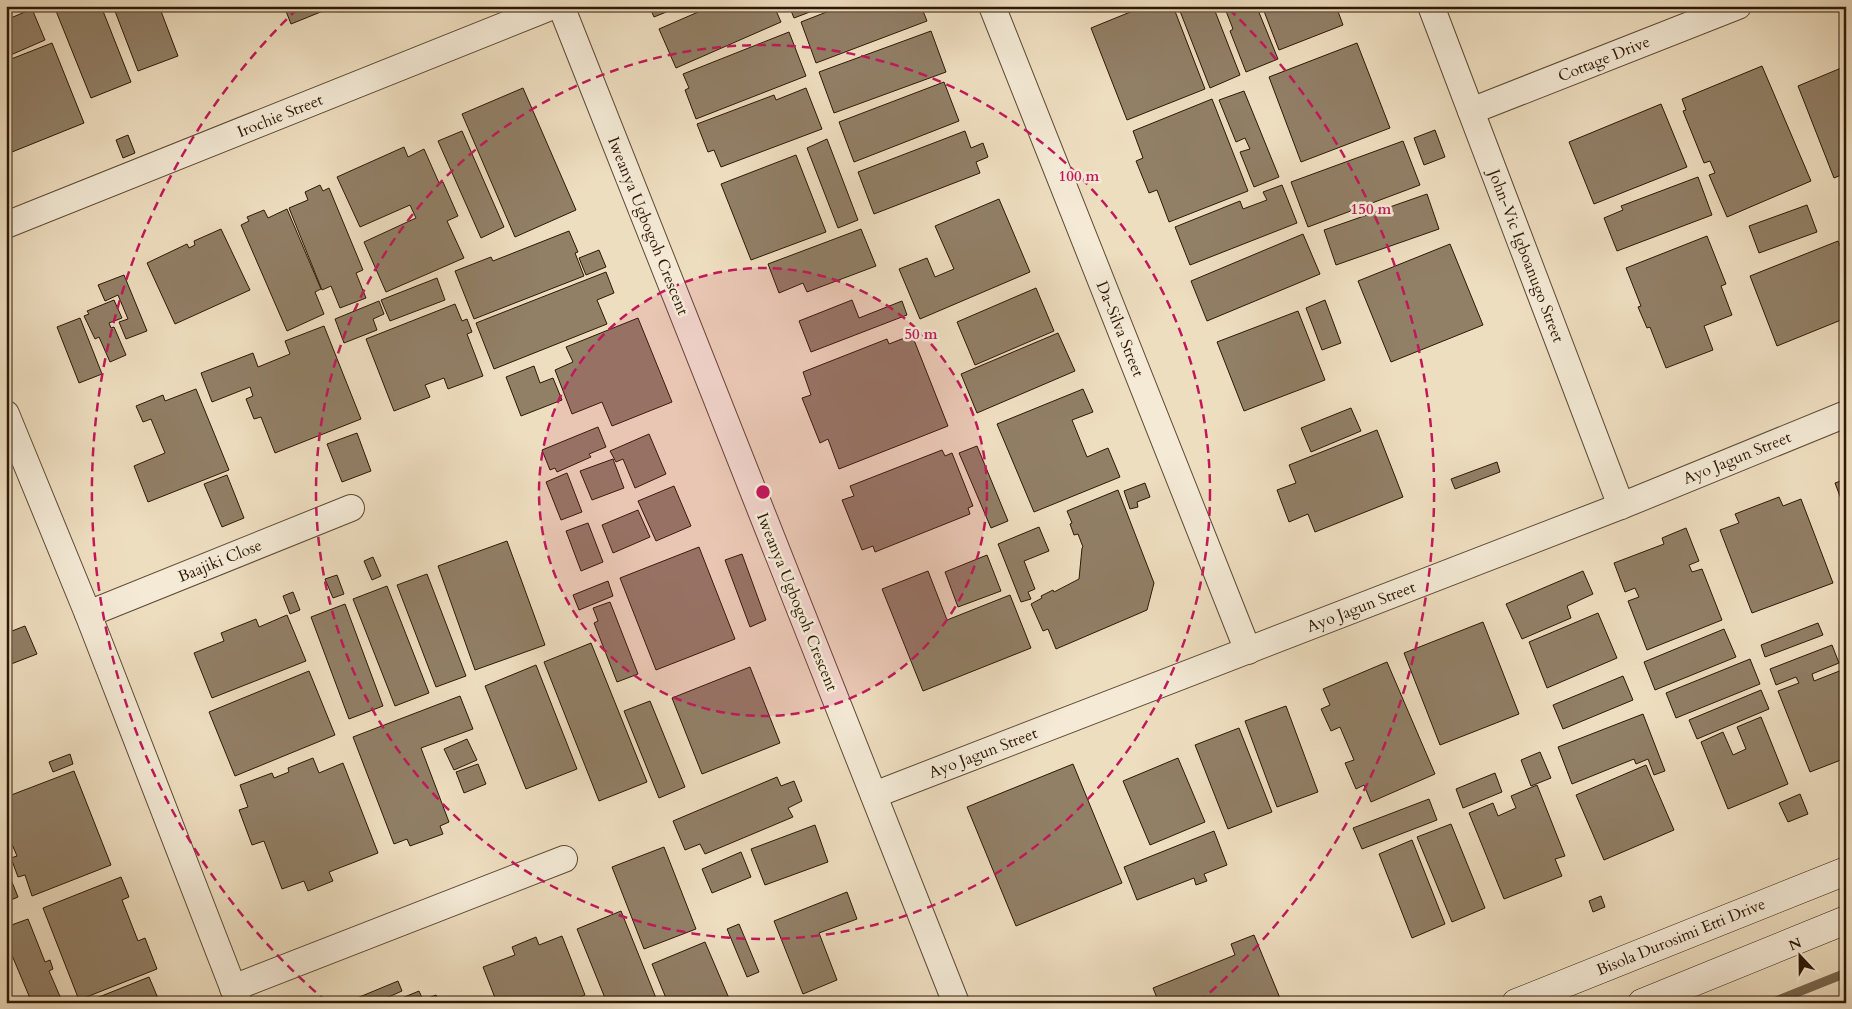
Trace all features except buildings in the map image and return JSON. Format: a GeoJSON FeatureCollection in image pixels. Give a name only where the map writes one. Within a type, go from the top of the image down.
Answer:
{"type":"FeatureCollection","features":[{"type":"Feature","properties":{"kind":"main road","name":"Bisola Durosimi Etti Drive"},"geometry":{"type":"LineString","coordinates":[[1516,1003],[1846,871]]}},
{"type":"Feature","properties":{"kind":"main road"},"geometry":{"type":"LineString","coordinates":[[1642,1003],[1846,920]]}},
{"type":"Feature","properties":{"kind":"street","name":"Irochie Street"},"geometry":{"type":"LineString","coordinates":[[6,225],[553,6]]}},
{"type":"Feature","properties":{"kind":"street","name":"Iweanya Ugbogoh Crescent"},"geometry":{"type":"LineString","coordinates":[[561,6],[956,1003]]}},
{"type":"Feature","properties":{"kind":"street","name":"Da-Silva Street"},"geometry":{"type":"LineString","coordinates":[[992,6],[1248,651]]}},
{"type":"Feature","properties":{"kind":"street","name":"John-Vic Igboanugo Street"},"geometry":{"type":"LineString","coordinates":[[1431,6],[1621,506]]}},
{"type":"Feature","properties":{"kind":"street","name":"Cottage Drive"},"geometry":{"type":"LineString","coordinates":[[1471,111],[1738,6]]}},
{"type":"Feature","properties":{"kind":"street"},"geometry":{"type":"LineString","coordinates":[[6,414],[88,614],[236,995],[564,859]]}},
{"type":"Feature","properties":{"kind":"street","name":"Ayo Jagun Street"},"geometry":{"type":"LineString","coordinates":[[874,795],[1621,506],[1846,414]]}},
{"type":"Feature","properties":{"kind":"street","name":"Baajiki Close"},"geometry":{"type":"LineString","coordinates":[[88,614],[351,508]]}},
{"type":"Feature","properties":{"kind":"waterway"},"geometry":{"type":"LineString","coordinates":[[1771,1003],[1846,973]]}}]}
